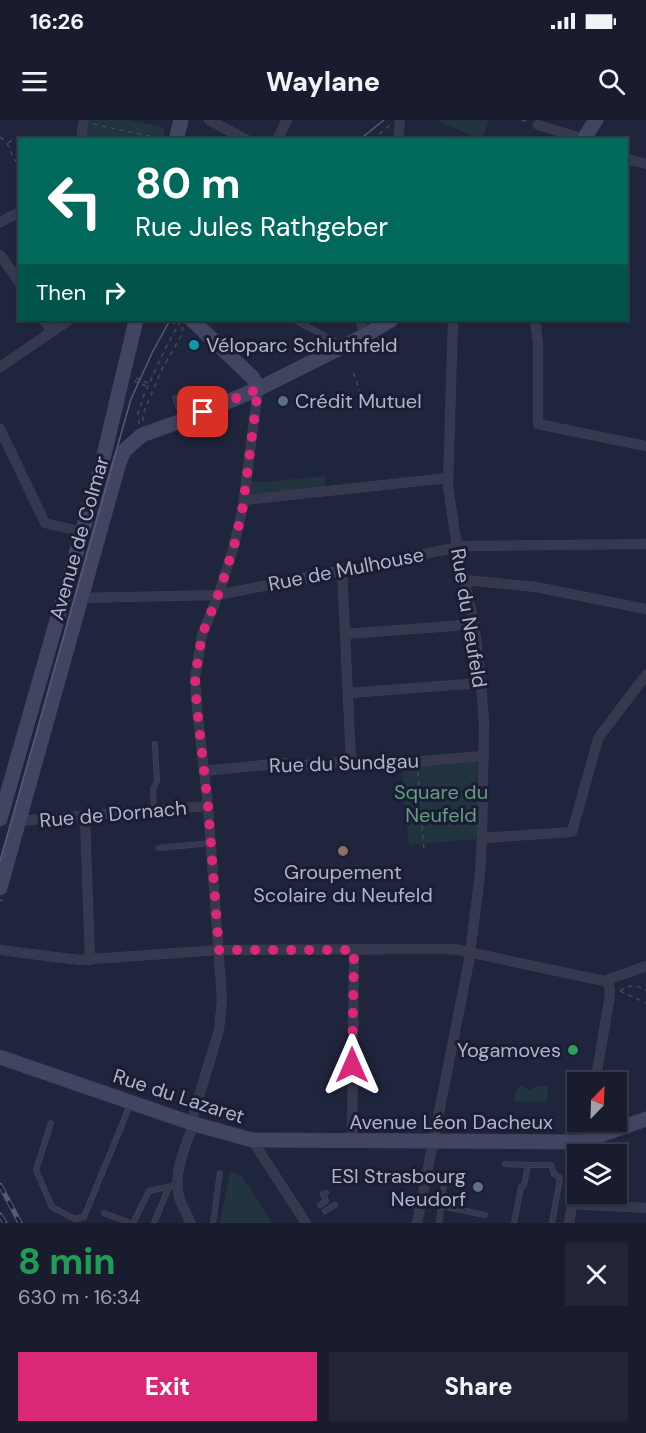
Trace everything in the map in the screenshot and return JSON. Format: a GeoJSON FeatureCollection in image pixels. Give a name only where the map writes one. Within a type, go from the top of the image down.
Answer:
{"type":"FeatureCollection","features":[{"type":"Feature","properties":{"kind":"street"},"geometry":{"type":"LineString","coordinates":[[176,138],[181,120]]}},
{"type":"Feature","properties":{"kind":"street"},"geometry":{"type":"LineString","coordinates":[[209,120],[244,138]]}},
{"type":"Feature","properties":{"kind":"street"},"geometry":{"type":"LineString","coordinates":[[278,138],[287,120]]}},
{"type":"Feature","properties":{"kind":"street"},"geometry":{"type":"LineString","coordinates":[[398,138],[399,120]]}},
{"type":"Feature","properties":{"kind":"street"},"geometry":{"type":"LineString","coordinates":[[585,138],[596,120]]}},
{"type":"Feature","properties":{"kind":"street"},"geometry":{"type":"LineString","coordinates":[[82,138],[87,121]]}},
{"type":"Feature","properties":{"kind":"street"},"geometry":{"type":"LineString","coordinates":[[538,125],[581,138]]}},
{"type":"Feature","properties":{"kind":"street"},"geometry":{"type":"LineString","coordinates":[[628,159],[646,164]]}},
{"type":"Feature","properties":{"kind":"street"},"geometry":{"type":"LineString","coordinates":[[0,222],[18,213]]}},
{"type":"Feature","properties":{"kind":"street"},"geometry":{"type":"LineString","coordinates":[[0,255],[18,281]]}},
{"type":"Feature","properties":{"kind":"street"},"geometry":{"type":"LineString","coordinates":[[45,321],[52,331]]}},
{"type":"Feature","properties":{"kind":"street"},"geometry":{"type":"LineString","coordinates":[[0,367],[67,321]]}},
{"type":"Feature","properties":{"kind":"street","name":"Avenue de Colmar"},"geometry":{"type":"LineString","coordinates":[[0,819],[109,434],[128,377],[136,321]]}},
{"type":"Feature","properties":{"kind":"street"},"geometry":{"type":"LineString","coordinates":[[186,321],[252,377],[258,389],[244,500],[234,546],[202,635],[195,678],[208,806],[222,1000],[219,1030],[173,1186],[191,1223]]}},
{"type":"Feature","properties":{"kind":"street"},"geometry":{"type":"LineString","coordinates":[[361,321],[364,336]]}},
{"type":"Feature","properties":{"kind":"street","name":"Avenue de Colmar"},"geometry":{"type":"LineString","coordinates":[[1,896],[18,821],[122,455],[144,431],[184,420],[258,389],[389,321]]}},
{"type":"Feature","properties":{"kind":"street","name":"Rue du Neufeld"},"geometry":{"type":"LineString","coordinates":[[417,1223],[470,952],[482,838],[484,723],[481,683],[474,623],[458,547],[448,478],[453,321]]}},
{"type":"Feature","properties":{"kind":"street"},"geometry":{"type":"LineString","coordinates":[[536,321],[538,424],[646,446]]}},
{"type":"Feature","properties":{"kind":"street"},"geometry":{"type":"LineString","coordinates":[[0,429],[45,523],[82,532]]}},
{"type":"Feature","properties":{"kind":"street"},"geometry":{"type":"LineString","coordinates":[[244,500],[448,478]]}},
{"type":"Feature","properties":{"kind":"street","name":"Rue de Mulhouse"},"geometry":{"type":"LineString","coordinates":[[82,598],[218,595],[458,547],[646,544]]}},
{"type":"Feature","properties":{"kind":"street"},"geometry":{"type":"LineString","coordinates":[[342,570],[351,761]]}},
{"type":"Feature","properties":{"kind":"street"},"geometry":{"type":"LineString","coordinates":[[465,580],[536,587],[646,609]]}},
{"type":"Feature","properties":{"kind":"street"},"geometry":{"type":"LineString","coordinates":[[345,634],[474,623]]}},
{"type":"Feature","properties":{"kind":"street"},"geometry":{"type":"LineString","coordinates":[[482,838],[572,832],[598,739],[646,675]]}},
{"type":"Feature","properties":{"kind":"street"},"geometry":{"type":"LineString","coordinates":[[349,693],[481,683]]}},
{"type":"Feature","properties":{"kind":"street","name":"Rue du Sundgau"},"geometry":{"type":"LineString","coordinates":[[204,771],[284,763],[291,766],[351,761],[362,766],[484,756]]}},
{"type":"Feature","properties":{"kind":"street","name":"Rue de Dornach"},"geometry":{"type":"LineString","coordinates":[[18,821],[208,806]]}},
{"type":"Feature","properties":{"kind":"street"},"geometry":{"type":"LineString","coordinates":[[85,816],[90,960]]}},
{"type":"Feature","properties":{"kind":"street"},"geometry":{"type":"LineString","coordinates":[[0,950],[79,960],[219,950],[454,949],[470,952],[608,983],[609,1001],[597,1072]]}},
{"type":"Feature","properties":{"kind":"street"},"geometry":{"type":"LineString","coordinates":[[352,1140],[354,950]]}},
{"type":"Feature","properties":{"kind":"street"},"geometry":{"type":"LineString","coordinates":[[603,981],[646,966]]}},
{"type":"Feature","properties":{"kind":"street","name":"Rue du Lazaret"},"geometry":{"type":"LineString","coordinates":[[0,1057],[192,1123],[252,1140],[306,1218]]}},
{"type":"Feature","properties":{"kind":"street","name":"Avenue Léon Dacheux"},"geometry":{"type":"LineString","coordinates":[[589,1144],[646,1119]]}},
{"type":"Feature","properties":{"kind":"street","name":"Avenue Léon Dacheux"},"geometry":{"type":"LineString","coordinates":[[252,1140],[434,1141],[567,1147]]}},
{"type":"Feature","properties":{"kind":"street"},"geometry":{"type":"LineString","coordinates":[[569,1223],[572,1204],[646,1208]]}},
{"type":"Feature","properties":{"kind":"lane"},"geometry":{"type":"LineString","coordinates":[[297,321],[334,341],[341,348]]}},
{"type":"Feature","properties":{"kind":"lane"},"geometry":{"type":"LineString","coordinates":[[175,398],[184,420]]}},
{"type":"Feature","properties":{"kind":"lane"},"geometry":{"type":"LineString","coordinates":[[154,810],[153,789],[157,781],[155,744]]}},
{"type":"Feature","properties":{"kind":"lane"},"geometry":{"type":"LineString","coordinates":[[159,848],[211,843]]}},
{"type":"Feature","properties":{"kind":"lane"},"geometry":{"type":"LineString","coordinates":[[51,1123],[36,1170],[52,1207],[75,1219],[79,1218],[84,1216],[131,1102]]}},
{"type":"Feature","properties":{"kind":"lane"},"geometry":{"type":"LineString","coordinates":[[505,1164],[551,1165],[554,1174],[560,1178],[552,1223]]}},
{"type":"Feature","properties":{"kind":"lane"},"geometry":{"type":"LineString","coordinates":[[514,1223],[528,1165]]}},
{"type":"Feature","properties":{"kind":"lane"},"geometry":{"type":"LineString","coordinates":[[213,1223],[220,1173]]}},
{"type":"Feature","properties":{"kind":"lane"},"geometry":{"type":"LineString","coordinates":[[439,1223],[444,1184]]}},
{"type":"Feature","properties":{"kind":"lane"},"geometry":{"type":"LineString","coordinates":[[104,1213],[131,1223],[149,1191],[173,1186]]}},
{"type":"Feature","properties":{"kind":"lane"},"geometry":{"type":"LineString","coordinates":[[154,1223],[173,1186]]}},
{"type":"Feature","properties":{"kind":"lane"},"geometry":{"type":"LineString","coordinates":[[320,1205],[326,1201],[323,1194],[326,1193]]}},
{"type":"Feature","properties":{"kind":"lane"},"geometry":{"type":"LineString","coordinates":[[332,1215],[327,1210],[335,1205]]}},
{"type":"Feature","properties":{"kind":"lane"},"geometry":{"type":"LineString","coordinates":[[442,1206],[485,1215]]}},
{"type":"Feature","properties":{"kind":"path"},"geometry":{"type":"LineString","coordinates":[[375,138],[399,120]]}},
{"type":"Feature","properties":{"kind":"path"},"geometry":{"type":"LineString","coordinates":[[87,121],[159,138]]}},
{"type":"Feature","properties":{"kind":"path"},"geometry":{"type":"LineString","coordinates":[[128,138],[129,132]]}},
{"type":"Feature","properties":{"kind":"path"},"geometry":{"type":"LineString","coordinates":[[0,137],[8,143],[12,156],[18,163]]}},
{"type":"Feature","properties":{"kind":"path"},"geometry":{"type":"LineString","coordinates":[[8,143],[15,138]]}},
{"type":"Feature","properties":{"kind":"path"},"geometry":{"type":"LineString","coordinates":[[144,431],[138,413],[147,384],[165,349],[184,321]]}},
{"type":"Feature","properties":{"kind":"path"},"geometry":{"type":"LineString","coordinates":[[144,431],[143,414],[162,369],[181,336],[185,321]]}},
{"type":"Feature","properties":{"kind":"path"},"geometry":{"type":"LineString","coordinates":[[353,373],[363,411]]}},
{"type":"Feature","properties":{"kind":"path"},"geometry":{"type":"LineString","coordinates":[[128,377],[147,384]]}},
{"type":"Feature","properties":{"kind":"path"},"geometry":{"type":"LineString","coordinates":[[128,377],[147,384]]}},
{"type":"Feature","properties":{"kind":"path"},"geometry":{"type":"LineString","coordinates":[[147,378],[147,384]]}},
{"type":"Feature","properties":{"kind":"path"},"geometry":{"type":"LineString","coordinates":[[417,765],[424,851]]}},
{"type":"Feature","properties":{"kind":"path"},"geometry":{"type":"LineString","coordinates":[[646,990],[634,986],[619,991],[646,1004]]}},
{"type":"Feature","properties":{"kind":"green space"},"geometry":{"type":"Polygon","coordinates":[[[90,120],[130,120],[165,128],[163,138],[86,138],[90,120]]]}},
{"type":"Feature","properties":{"kind":"green space"},"geometry":{"type":"Polygon","coordinates":[[[436,120],[489,120],[482,138],[476,138],[436,120]]]}},
{"type":"Feature","properties":{"kind":"green space"},"geometry":{"type":"Polygon","coordinates":[[[325,476],[326,487],[251,494],[251,481],[265,482],[325,476]]]}},
{"type":"Feature","properties":{"kind":"green space","name":"Square du Neufeld"},"geometry":{"type":"Polygon","coordinates":[[[477,762],[477,839],[409,845],[401,767],[477,762]]]}},
{"type":"Feature","properties":{"kind":"green space"},"geometry":{"type":"Polygon","coordinates":[[[521,1086],[531,1090],[537,1086],[548,1086],[547,1101],[515,1102],[515,1092],[521,1086]]]}},
{"type":"Feature","properties":{"kind":"green space"},"geometry":{"type":"Polygon","coordinates":[[[230,1172],[242,1176],[272,1223],[220,1223],[230,1172]]]}},
{"type":"Feature","properties":{"kind":"tram line"},"geometry":{"type":"LineString","coordinates":[[362,138],[384,120]]}},
{"type":"Feature","properties":{"kind":"tram line"},"geometry":{"type":"LineString","coordinates":[[0,861],[131,399],[169,321]]}},
{"type":"Feature","properties":{"kind":"railway"},"geometry":{"type":"LineString","coordinates":[[0,1185],[20,1223]]}},
{"type":"Feature","properties":{"kind":"railway"},"geometry":{"type":"LineString","coordinates":[[0,1215],[5,1223]]}},
{"type":"Feature","properties":{"kind":"place","name":"Véloparc Schluthfeld"},"geometry":{"type":"Point","coordinates":[194,345]}},
{"type":"Feature","properties":{"kind":"place","name":"Crédit Mutuel"},"geometry":{"type":"Point","coordinates":[283,401]}},
{"type":"Feature","properties":{"kind":"place","name":"Groupement Scolaire du Neufeld"},"geometry":{"type":"Point","coordinates":[343,851]}},
{"type":"Feature","properties":{"kind":"place","name":"Yogamoves"},"geometry":{"type":"Point","coordinates":[573,1050]}},
{"type":"Feature","properties":{"kind":"place","name":"ESI Strasbourg Neudorf"},"geometry":{"type":"Point","coordinates":[478,1187]}},
{"type":"Feature","properties":{"kind":"route"},"geometry":{"type":"LineString","coordinates":[[203,412],[258,389],[243,506],[234,546],[202,635],[195,678],[219,950],[354,950],[352,1065]]}}]}
